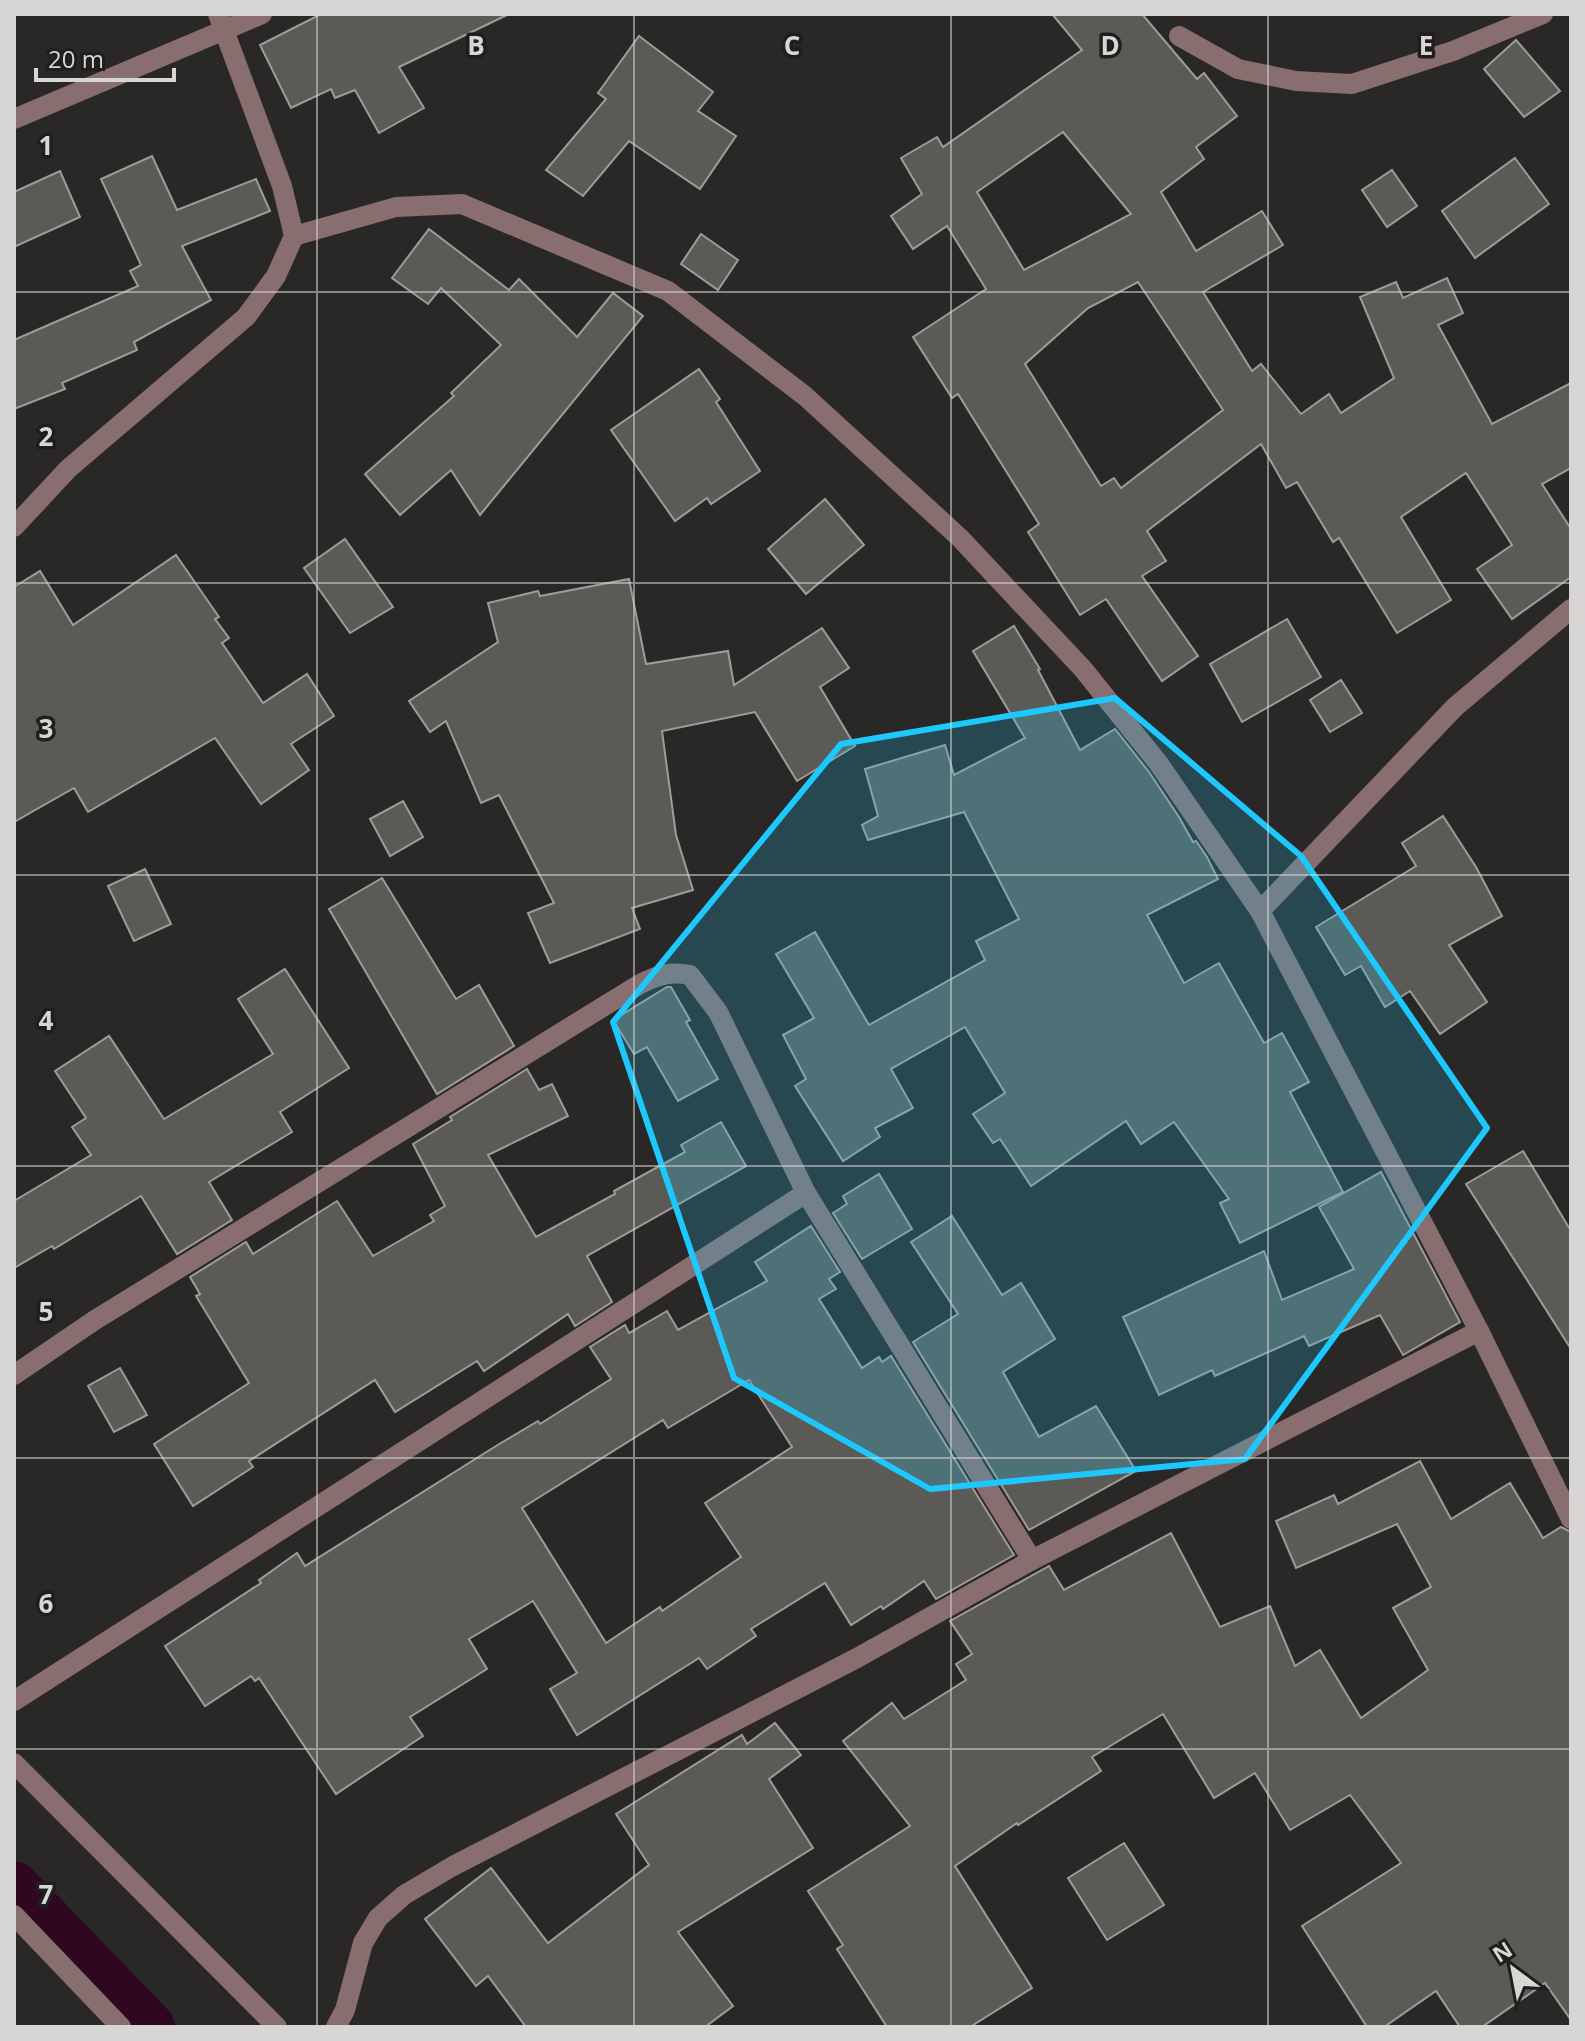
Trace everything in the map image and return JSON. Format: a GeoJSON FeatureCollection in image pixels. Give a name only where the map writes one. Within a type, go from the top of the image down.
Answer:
{"type":"FeatureCollection","features":[{"type":"Feature","properties":{"kind":"street"},"geometry":{"type":"LineString","coordinates":[[14,119],[221,22],[262,14]]}},
{"type":"Feature","properties":{"kind":"street"},"geometry":{"type":"LineString","coordinates":[[1179,36],[1238,69],[1296,81],[1352,84],[1453,51],[1543,14]]}},
{"type":"Feature","properties":{"kind":"street"},"geometry":{"type":"LineString","coordinates":[[14,527],[68,469],[246,317],[276,276],[294,236],[282,186],[221,22]]}},
{"type":"Feature","properties":{"kind":"street"},"geometry":{"type":"LineString","coordinates":[[294,236],[396,207],[462,204],[668,291],[805,396],[960,538],[1083,669],[1159,764],[1260,911],[1479,1331],[1571,1519]]}},
{"type":"Feature","properties":{"kind":"street"},"geometry":{"type":"LineString","coordinates":[[1260,911],[1455,707],[1571,609]]}},
{"type":"Feature","properties":{"kind":"street"},"geometry":{"type":"LineString","coordinates":[[14,1375],[95,1320],[531,1051],[661,974],[676,972],[690,975],[718,1012],[806,1193],[1032,1560]]}},
{"type":"Feature","properties":{"kind":"street"},"geometry":{"type":"LineString","coordinates":[[14,1701],[806,1193]]}},
{"type":"Feature","properties":{"kind":"street"},"geometry":{"type":"LineString","coordinates":[[336,2027],[345,2010],[363,1943],[378,1918],[404,1895],[453,1866],[857,1658],[1032,1560],[1479,1331]]}},
{"type":"Feature","properties":{"kind":"street"},"geometry":{"type":"LineString","coordinates":[[14,1763],[277,2027]]}},
{"type":"Feature","properties":{"kind":"street"},"geometry":{"type":"LineString","coordinates":[[14,1915],[121,2027]]}},
{"type":"Feature","properties":{"kind":"highlighted area"},"geometry":{"type":"Polygon","coordinates":[[[1115,698],[1301,856],[1487,1128],[1245,1459],[930,1489],[734,1378],[613,1022],[841,744],[1115,698]]]}},
{"type":"Feature","properties":{"kind":"building"},"geometry":{"type":"Polygon","coordinates":[[[321,14],[509,14],[399,67],[424,108],[379,133],[355,90],[335,98],[331,89],[291,108],[260,45],[321,14]]]}},
{"type":"Feature","properties":{"kind":"building"},"geometry":{"type":"Polygon","coordinates":[[[1052,14],[1142,14],[1197,79],[1204,73],[1237,116],[1196,147],[1204,159],[1161,192],[1196,251],[1262,211],[1283,245],[1203,292],[1252,371],[1261,364],[1301,414],[1329,394],[1341,413],[1394,378],[1360,297],[1396,282],[1403,298],[1447,278],[1463,313],[1438,325],[1492,424],[1571,383],[1571,468],[1542,484],[1571,529],[1571,577],[1512,619],[1477,569],[1512,545],[1466,473],[1401,517],[1451,600],[1397,633],[1339,538],[1333,542],[1297,482],[1286,488],[1261,444],[1147,531],[1166,561],[1142,576],[1198,656],[1162,681],[1106,599],[1080,615],[1028,532],[1039,524],[958,394],[952,398],[913,337],[986,289],[947,226],[913,249],[891,216],[922,194],[901,158],[937,137],[943,147],[1082,50],[1052,14]],[[1063,132],[977,192],[1024,270],[1131,214],[1063,132]],[[1138,282],[1088,308],[1025,364],[1101,486],[1114,478],[1121,488],[1223,410],[1138,282]]]}},
{"type":"Feature","properties":{"kind":"building"},"geometry":{"type":"Polygon","coordinates":[[[639,36],[713,92],[698,111],[736,136],[700,189],[629,141],[583,196],[546,170],[606,99],[598,93],[639,36]]]}},
{"type":"Feature","properties":{"kind":"building"},"geometry":{"type":"Polygon","coordinates":[[[1516,40],[1560,91],[1524,117],[1484,69],[1516,40]]]}},
{"type":"Feature","properties":{"kind":"building"},"geometry":{"type":"Polygon","coordinates":[[[152,156],[177,210],[256,179],[270,211],[182,246],[211,300],[134,342],[137,350],[62,383],[65,389],[14,409],[14,340],[138,286],[130,271],[141,265],[101,179],[152,156]]]}},
{"type":"Feature","properties":{"kind":"building"},"geometry":{"type":"Polygon","coordinates":[[[1515,158],[1549,204],[1475,258],[1442,211],[1515,158]]]}},
{"type":"Feature","properties":{"kind":"building"},"geometry":{"type":"Polygon","coordinates":[[[1392,170],[1417,206],[1387,227],[1362,190],[1392,170]]]}},
{"type":"Feature","properties":{"kind":"building"},"geometry":{"type":"Polygon","coordinates":[[[60,171],[80,217],[14,247],[14,192],[60,171]]]}},
{"type":"Feature","properties":{"kind":"building"},"geometry":{"type":"Polygon","coordinates":[[[429,229],[509,290],[519,279],[577,337],[613,293],[643,316],[480,515],[451,470],[400,515],[365,474],[454,396],[451,393],[501,345],[441,288],[428,304],[392,278],[429,229]]]}},
{"type":"Feature","properties":{"kind":"building"},"geometry":{"type":"Polygon","coordinates":[[[701,234],[738,260],[718,290],[681,264],[701,234]]]}},
{"type":"Feature","properties":{"kind":"building"},"geometry":{"type":"Polygon","coordinates":[[[699,369],[720,399],[716,402],[760,471],[711,504],[707,498],[675,521],[611,430],[699,369]]]}},
{"type":"Feature","properties":{"kind":"building"},"geometry":{"type":"Polygon","coordinates":[[[825,499],[864,545],[806,594],[768,549],[825,499]]]}},
{"type":"Feature","properties":{"kind":"building"},"geometry":{"type":"Polygon","coordinates":[[[345,539],[393,607],[350,633],[304,568],[345,539]]]}},
{"type":"Feature","properties":{"kind":"building"},"geometry":{"type":"Polygon","coordinates":[[[176,555],[219,617],[215,619],[229,638],[222,643],[263,703],[307,674],[334,716],[291,744],[309,770],[261,804],[215,738],[88,812],[74,788],[14,822],[14,587],[40,571],[73,625],[176,555]]]}},
{"type":"Feature","properties":{"kind":"building"},"geometry":{"type":"Polygon","coordinates":[[[629,579],[646,664],[728,651],[734,685],[822,628],[849,668],[820,687],[855,746],[797,781],[755,712],[662,731],[676,835],[693,890],[632,908],[640,929],[550,963],[528,913],[554,903],[499,795],[481,803],[446,721],[430,732],[409,701],[498,642],[488,603],[538,591],[540,596],[629,579]]]}},
{"type":"Feature","properties":{"kind":"building"},"geometry":{"type":"Polygon","coordinates":[[[1287,619],[1321,677],[1242,722],[1210,664],[1287,619]]]}},
{"type":"Feature","properties":{"kind":"building"},"geometry":{"type":"Polygon","coordinates":[[[1014,626],[1040,669],[1080,750],[1115,729],[1149,772],[1193,842],[1196,841],[1207,857],[1218,879],[1147,915],[1184,983],[1219,963],[1264,1043],[1282,1033],[1309,1082],[1290,1092],[1343,1192],[1240,1243],[1220,1203],[1229,1199],[1174,1122],[1141,1144],[1126,1121],[1031,1186],[1000,1139],[993,1143],[973,1114],[1005,1093],[965,1027],[891,1069],[913,1108],[875,1128],[880,1137],[843,1161],[795,1086],[806,1079],[783,1035],[814,1018],[776,954],[815,932],[869,1025],[985,960],[976,941],[1019,919],[964,812],[868,840],[862,825],[878,816],[865,769],[945,745],[954,775],[1025,738],[973,651],[1014,626]]]}},
{"type":"Feature","properties":{"kind":"building"},"geometry":{"type":"Polygon","coordinates":[[[1341,680],[1362,713],[1330,732],[1310,700],[1341,680]]]}},
{"type":"Feature","properties":{"kind":"building"},"geometry":{"type":"Polygon","coordinates":[[[403,801],[423,837],[390,856],[370,819],[403,801]]]}},
{"type":"Feature","properties":{"kind":"building"},"geometry":{"type":"Polygon","coordinates":[[[1443,816],[1476,867],[1502,916],[1449,945],[1487,1002],[1440,1034],[1410,991],[1385,1007],[1361,966],[1345,975],[1316,927],[1416,866],[1402,843],[1443,816]]]}},
{"type":"Feature","properties":{"kind":"building"},"geometry":{"type":"Polygon","coordinates":[[[145,869],[171,924],[134,941],[108,886],[145,869]]]}},
{"type":"Feature","properties":{"kind":"building"},"geometry":{"type":"Polygon","coordinates":[[[382,878],[456,999],[479,985],[514,1046],[437,1094],[329,909],[382,878]]]}},
{"type":"Feature","properties":{"kind":"building"},"geometry":{"type":"Polygon","coordinates":[[[285,969],[349,1068],[280,1112],[292,1132],[209,1182],[232,1220],[177,1254],[141,1196],[54,1249],[52,1246],[14,1268],[14,1201],[91,1155],[72,1127],[86,1118],[55,1071],[109,1036],[164,1119],[273,1054],[238,999],[285,969]]]}},
{"type":"Feature","properties":{"kind":"building"},"geometry":{"type":"Polygon","coordinates":[[[671,987],[690,1020],[686,1022],[718,1079],[678,1101],[647,1047],[634,1054],[613,1020],[671,987]]]}},
{"type":"Feature","properties":{"kind":"building"},"geometry":{"type":"Polygon","coordinates":[[[527,1069],[539,1090],[552,1084],[568,1116],[488,1155],[536,1237],[685,1152],[681,1145],[721,1122],[746,1166],[587,1256],[612,1302],[575,1326],[568,1314],[484,1371],[477,1361],[395,1412],[375,1380],[249,1461],[253,1467],[193,1506],[154,1444],[249,1383],[196,1296],[200,1294],[190,1277],[246,1242],[253,1254],[337,1201],[373,1256],[434,1221],[430,1215],[445,1206],[413,1144],[527,1069]]]}},
{"type":"Feature","properties":{"kind":"building"},"geometry":{"type":"Polygon","coordinates":[[[1523,1151],[1571,1231],[1571,1349],[1466,1184],[1523,1151]]]}},
{"type":"Feature","properties":{"kind":"building"},"geometry":{"type":"Polygon","coordinates":[[[1381,1172],[1460,1322],[1403,1355],[1380,1315],[1309,1346],[1304,1336],[1215,1376],[1212,1370],[1159,1395],[1123,1317],[1264,1251],[1282,1300],[1354,1269],[1319,1207],[1381,1172]]]}},
{"type":"Feature","properties":{"kind":"building"},"geometry":{"type":"Polygon","coordinates":[[[879,1174],[912,1229],[862,1259],[833,1213],[847,1204],[843,1196],[879,1174]]]}},
{"type":"Feature","properties":{"kind":"building"},"geometry":{"type":"Polygon","coordinates":[[[952,1216],[1002,1295],[1021,1283],[1055,1339],[1003,1372],[1039,1437],[1096,1406],[1136,1471],[1029,1530],[913,1342],[958,1314],[911,1242],[952,1216]]]}},
{"type":"Feature","properties":{"kind":"building"},"geometry":{"type":"Polygon","coordinates":[[[811,1226],[840,1272],[829,1279],[836,1289],[819,1299],[862,1368],[879,1357],[882,1362],[891,1356],[1014,1555],[936,1599],[924,1581],[883,1609],[881,1606],[851,1625],[825,1583],[751,1629],[756,1636],[707,1669],[699,1658],[577,1735],[550,1689],[577,1673],[533,1601],[469,1639],[487,1669],[410,1717],[423,1736],[336,1794],[259,1678],[255,1681],[251,1676],[205,1706],[165,1646],[261,1583],[259,1580],[297,1553],[305,1566],[496,1446],[538,1421],[540,1424],[611,1379],[590,1347],[625,1325],[629,1333],[667,1311],[678,1330],[767,1281],[755,1262],[811,1226]],[[749,1380],[668,1428],[663,1420],[522,1508],[606,1643],[660,1607],[662,1611],[741,1557],[705,1503],[792,1447],[749,1380]]]}},
{"type":"Feature","properties":{"kind":"building"},"geometry":{"type":"Polygon","coordinates":[[[120,1368],[147,1415],[114,1432],[88,1386],[120,1368]]]}},
{"type":"Feature","properties":{"kind":"building"},"geometry":{"type":"Polygon","coordinates":[[[1420,1461],[1451,1519],[1510,1483],[1543,1538],[1561,1527],[1571,1532],[1571,2020],[1545,1983],[1482,2027],[1460,2027],[1436,1991],[1384,2027],[1367,2027],[1302,1926],[1401,1863],[1350,1795],[1290,1830],[1255,1773],[1214,1798],[1163,1714],[1092,1757],[1101,1771],[955,1866],[1032,1988],[970,2027],[887,2027],[837,1949],[843,1945],[808,1891],[910,1826],[843,1741],[892,1703],[904,1719],[966,1680],[956,1664],[972,1654],[950,1621],[1049,1566],[1064,1590],[1171,1533],[1220,1627],[1270,1606],[1295,1666],[1320,1650],[1361,1718],[1428,1670],[1393,1608],[1431,1587],[1397,1524],[1296,1568],[1276,1521],[1334,1495],[1338,1504],[1420,1461]]]}},
{"type":"Feature","properties":{"kind":"building"},"geometry":{"type":"Polygon","coordinates":[[[775,1723],[801,1755],[769,1779],[813,1848],[678,1932],[733,2006],[705,2027],[526,2027],[488,1976],[476,1986],[425,1919],[491,1868],[548,1943],[649,1865],[616,1814],[742,1735],[747,1744],[775,1723]]]}},
{"type":"Feature","properties":{"kind":"building"},"geometry":{"type":"Polygon","coordinates":[[[1124,1843],[1164,1905],[1107,1940],[1068,1878],[1124,1843]]]}},
{"type":"Feature","properties":{"kind":"waterway"},"geometry":{"type":"LineString","coordinates":[[14,1885],[151,2027]]}}]}
